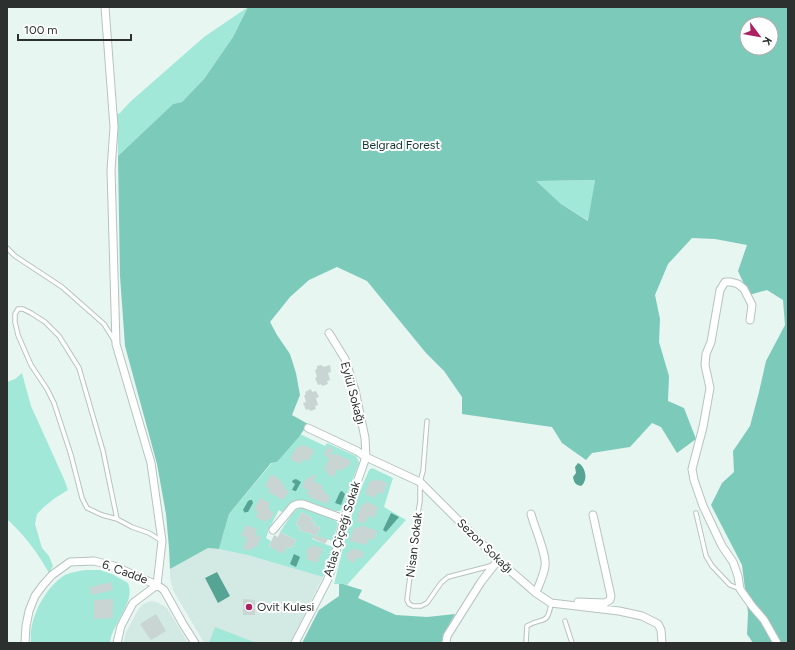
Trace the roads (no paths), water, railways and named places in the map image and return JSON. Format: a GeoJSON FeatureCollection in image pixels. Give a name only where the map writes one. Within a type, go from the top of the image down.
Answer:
{"type":"FeatureCollection","features":[{"type":"Feature","properties":{"kind":"street"},"geometry":{"type":"LineString","coordinates":[[106,7],[114,127],[111,170],[116,344],[151,463],[162,541],[157,585],[133,603],[121,626],[117,643]]}},
{"type":"Feature","properties":{"kind":"street"},"geometry":{"type":"LineString","coordinates":[[750,320],[752,305],[744,289],[738,284],[725,282],[720,290],[711,342],[706,354],[705,365],[710,388],[703,427],[692,469],[694,480],[703,506],[722,546],[733,562],[738,576],[740,589],[764,620],[777,643]]}},
{"type":"Feature","properties":{"kind":"street","name":"Eylül Sokağı"},"geometry":{"type":"LineString","coordinates":[[329,333],[344,359],[355,390],[365,438],[366,458]]}},
{"type":"Feature","properties":{"kind":"street","name":"Sezon Sokağı"},"geometry":{"type":"LineString","coordinates":[[308,428],[357,451],[366,458],[420,482],[496,562],[551,602],[619,611],[642,616],[658,624],[661,630],[662,643]]}},
{"type":"Feature","properties":{"kind":"street","name":"Atlas Çiçeği Sokak"},"geometry":{"type":"LineString","coordinates":[[295,643],[327,581],[332,568],[344,519],[366,458]]}},
{"type":"Feature","properties":{"kind":"street"},"geometry":{"type":"LineString","coordinates":[[273,530],[294,506],[298,504],[303,504],[344,519]]}},
{"type":"Feature","properties":{"kind":"street"},"geometry":{"type":"LineString","coordinates":[[530,514],[545,558],[544,570],[536,591],[561,602],[605,603],[610,600],[611,596],[593,515]]}},
{"type":"Feature","properties":{"kind":"street","name":"6. Cadde"},"geometry":{"type":"LineString","coordinates":[[25,643],[26,626],[34,596],[52,575],[70,562],[94,561],[114,566],[157,585]]}},
{"type":"Feature","properties":{"kind":"street"},"geometry":{"type":"LineString","coordinates":[[446,643],[447,636],[481,582],[496,562]]}},
{"type":"Feature","properties":{"kind":"street"},"geometry":{"type":"LineString","coordinates":[[157,585],[164,590],[195,643]]}},
{"type":"Feature","properties":{"kind":"lane"},"geometry":{"type":"LineString","coordinates":[[7,248],[15,256],[62,287],[104,324],[116,344]]}},
{"type":"Feature","properties":{"kind":"lane"},"geometry":{"type":"LineString","coordinates":[[117,519],[104,451],[79,368],[59,336],[45,322],[23,309],[18,309],[15,314],[18,335],[31,365],[54,403],[71,454],[82,498],[87,508],[149,533],[162,541]]}},
{"type":"Feature","properties":{"kind":"lane","name":"Nisan Sokak"},"geometry":{"type":"LineString","coordinates":[[427,421],[423,472],[420,482],[417,533],[410,576],[408,600],[413,606],[421,606],[427,603],[441,583],[448,577],[496,562]]}},
{"type":"Feature","properties":{"kind":"lane"},"geometry":{"type":"LineString","coordinates":[[696,513],[706,556],[712,566],[730,585],[740,589]]}},
{"type":"Feature","properties":{"kind":"lane"},"geometry":{"type":"LineString","coordinates":[[526,643],[527,626],[544,620],[548,616],[551,602]]}},
{"type":"Feature","properties":{"kind":"lane"},"geometry":{"type":"LineString","coordinates":[[565,621],[572,643]]}},
{"type":"Feature","properties":{"kind":"place","name":"Ovit Kulesi"},"geometry":{"type":"Point","coordinates":[249,607]}},
{"type":"Feature","properties":{"kind":"park label","name":"Belgrad Forest"},"geometry":{"type":"Point","coordinates":[401,145]}}]}
